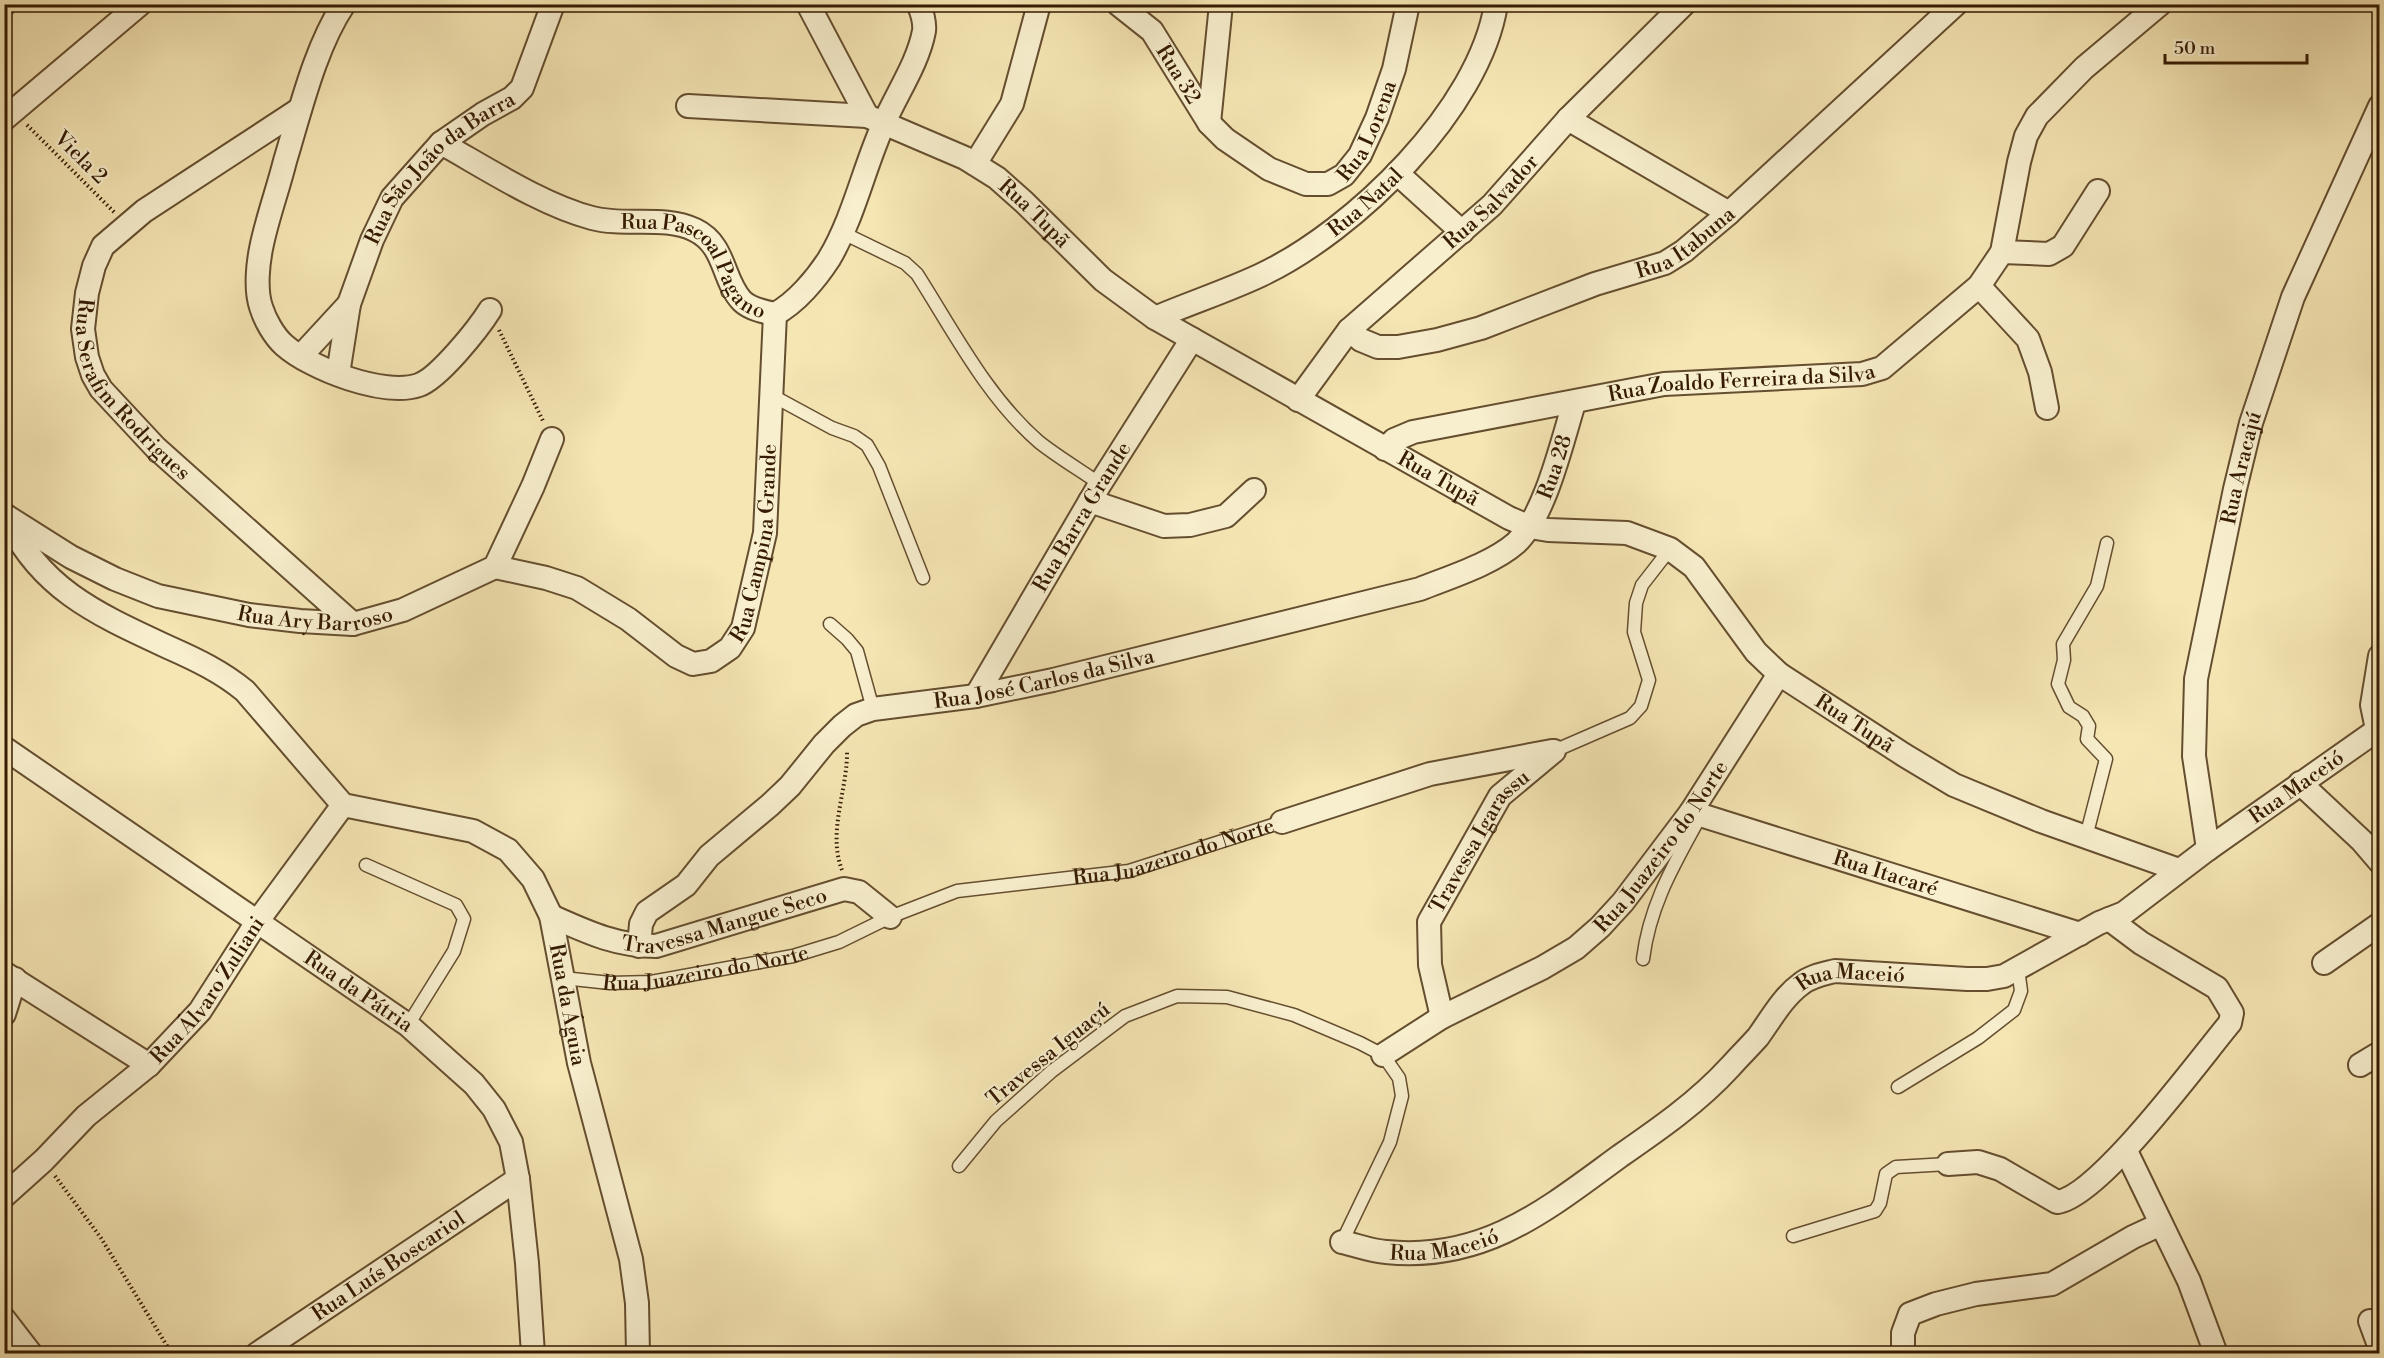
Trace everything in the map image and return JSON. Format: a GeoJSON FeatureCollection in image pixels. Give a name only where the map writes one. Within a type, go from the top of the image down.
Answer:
{"type":"FeatureCollection","features":[{"type":"Feature","properties":{"kind":"street"},"geometry":{"type":"LineString","coordinates":[[9,115],[140,4]]}},
{"type":"Feature","properties":{"kind":"street"},"geometry":{"type":"LineString","coordinates":[[344,4],[318,59],[300,110],[261,245],[258,281],[260,306],[270,327],[283,345],[301,357],[373,387],[397,390],[420,385],[432,378],[454,355],[490,310]]}},
{"type":"Feature","properties":{"kind":"street","name":"Rua São João da Barra"},"geometry":{"type":"LineString","coordinates":[[338,374],[349,304],[372,240],[392,198],[441,143],[483,114],[512,98],[522,88],[552,4]]}},
{"type":"Feature","properties":{"kind":"street"},"geometry":{"type":"LineString","coordinates":[[808,4],[875,120]]}},
{"type":"Feature","properties":{"kind":"street","name":"Rua Pascoal Pagano"},"geometry":{"type":"LineString","coordinates":[[441,143],[533,193],[592,218],[618,222],[673,224],[705,235],[714,245],[742,301],[758,310],[776,314],[788,307],[829,259],[841,232],[875,120],[920,46],[925,27],[918,4]]}},
{"type":"Feature","properties":{"kind":"street"},"geometry":{"type":"LineString","coordinates":[[975,164],[1012,104],[1039,4]]}},
{"type":"Feature","properties":{"kind":"street","name":"Rua 32"},"geometry":{"type":"LineString","coordinates":[[1118,4],[1152,31],[1209,123]]}},
{"type":"Feature","properties":{"kind":"street"},"geometry":{"type":"LineString","coordinates":[[1209,123],[1221,4]]}},
{"type":"Feature","properties":{"kind":"street","name":"Rua Lorena"},"geometry":{"type":"LineString","coordinates":[[1209,123],[1225,139],[1269,169],[1306,183],[1328,184],[1344,175],[1360,155],[1377,118],[1394,69],[1408,4]]}},
{"type":"Feature","properties":{"kind":"street","name":"Rua Natal"},"geometry":{"type":"LineString","coordinates":[[1155,318],[1262,275],[1307,249],[1343,224],[1424,144],[1473,75],[1493,22],[1496,4]]}},
{"type":"Feature","properties":{"kind":"street","name":"Rua Salvador"},"geometry":{"type":"LineString","coordinates":[[1298,400],[1348,330],[1492,205],[1568,119],[1684,4]]}},
{"type":"Feature","properties":{"kind":"street","name":"Rua Itabuna"},"geometry":{"type":"LineString","coordinates":[[1348,330],[1378,347],[1398,347],[1437,340],[1481,328],[1595,284],[1633,275],[1665,263],[1684,251],[1729,213],[1956,4]]}},
{"type":"Feature","properties":{"kind":"street","name":"Rua Zoaldo Ferreira da Silva"},"geometry":{"type":"LineString","coordinates":[[1385,449],[1394,440],[1413,432],[1664,384],[1862,374],[1882,368],[1979,286],[2002,252],[2019,162],[2026,136],[2037,116],[2084,68],[2160,4]]}},
{"type":"Feature","properties":{"kind":"street","name":"Rua Tupã"},"geometry":{"type":"LineString","coordinates":[[688,105],[875,120],[922,138],[975,164],[997,178],[1024,202],[1103,280],[1155,318],[1509,518],[1548,530],[1627,532],[1650,539],[1670,549],[1694,567],[1756,652],[1779,674],[1954,785],[2086,837],[2179,870]]}},
{"type":"Feature","properties":{"kind":"street","name":"Rua Aracajú"},"geometry":{"type":"LineString","coordinates":[[2208,849],[2194,756],[2196,679],[2235,489],[2251,423],[2289,307],[2379,106]]}},
{"type":"Feature","properties":{"kind":"street","name":"Rua Serafim Rodrigues"},"geometry":{"type":"LineString","coordinates":[[300,110],[126,224],[103,246],[94,266],[87,293],[83,328],[87,357],[101,389],[156,447],[353,624]]}},
{"type":"Feature","properties":{"kind":"street"},"geometry":{"type":"LineString","coordinates":[[1568,119],[1729,213]]}},
{"type":"Feature","properties":{"kind":"street"},"geometry":{"type":"LineString","coordinates":[[1397,173],[1462,232]]}},
{"type":"Feature","properties":{"kind":"street"},"geometry":{"type":"LineString","coordinates":[[2002,252],[2049,254],[2063,246],[2098,191]]}},
{"type":"Feature","properties":{"kind":"street"},"geometry":{"type":"LineString","coordinates":[[1979,286],[2028,339],[2040,372],[2048,408]]}},
{"type":"Feature","properties":{"kind":"street","name":"Rua São João da Barra"},"geometry":{"type":"LineString","coordinates":[[301,357],[349,304]]}},
{"type":"Feature","properties":{"kind":"street","name":"Rua Campina Grande"},"geometry":{"type":"LineString","coordinates":[[495,567],[546,578],[577,588],[628,619],[676,656],[693,664],[711,661],[730,648],[743,628],[765,533],[776,314]]}},
{"type":"Feature","properties":{"kind":"street","name":"Rua Barra Grande"},"geometry":{"type":"LineString","coordinates":[[976,696],[1095,492],[1192,339]]}},
{"type":"Feature","properties":{"kind":"street","name":"Rua 28"},"geometry":{"type":"LineString","coordinates":[[1530,526],[1549,480],[1574,403]]}},
{"type":"Feature","properties":{"kind":"street"},"geometry":{"type":"LineString","coordinates":[[495,567],[552,439]]}},
{"type":"Feature","properties":{"kind":"street"},"geometry":{"type":"LineString","coordinates":[[1095,492],[1164,526],[1190,525],[1226,516],[1254,490]]}},
{"type":"Feature","properties":{"kind":"street","name":"Rua Ary Barroso"},"geometry":{"type":"LineString","coordinates":[[5,515],[70,556],[115,579],[158,596],[249,615],[300,621],[353,624],[403,610],[495,567]]}},
{"type":"Feature","properties":{"kind":"street","name":"Rua Ary Barroso"},"geometry":{"type":"LineString","coordinates":[[5,515],[17,541],[38,567],[62,590],[105,618],[227,676],[245,691],[343,805]]}},
{"type":"Feature","properties":{"kind":"street","name":"Rua José Carlos da Silva"},"geometry":{"type":"LineString","coordinates":[[639,946],[641,924],[647,912],[686,885],[709,856],[790,786],[842,726],[856,715],[873,709],[976,696],[1053,680],[1420,589],[1461,573],[1503,552],[1516,543],[1530,526]]}},
{"type":"Feature","properties":{"kind":"street"},"geometry":{"type":"LineString","coordinates":[[2378,728],[2373,718],[2372,705],[2379,656]]}},
{"type":"Feature","properties":{"kind":"street","name":"Rua Juazeiro do Norte"},"geometry":{"type":"LineString","coordinates":[[1383,1055],[1442,1017],[1542,968],[1576,948],[1623,902],[1696,814],[1779,674]]}},
{"type":"Feature","properties":{"kind":"street","name":"Rua Maceió"},"geometry":{"type":"LineString","coordinates":[[1342,1242],[1385,1252],[1419,1253],[1491,1239],[1518,1227],[1570,1193],[1689,1106],[1728,1070],[1756,1039],[1784,1001],[1801,984],[1816,975],[1856,971],[1987,979],[2004,976],[2080,934],[2124,913],[2179,870],[2378,728]]}},
{"type":"Feature","properties":{"kind":"street","name":"Rua da Pátria"},"geometry":{"type":"LineString","coordinates":[[4,748],[408,1025],[474,1084],[494,1108],[511,1142],[518,1179],[527,1263],[533,1353]]}},
{"type":"Feature","properties":{"kind":"street","name":"Rua Juazeiro do Norte"},"geometry":{"type":"LineString","coordinates":[[1282,822],[1431,774],[1554,751]]}},
{"type":"Feature","properties":{"kind":"street","name":"Travessa Igarassu"},"geometry":{"type":"LineString","coordinates":[[1442,1017],[1430,965],[1429,922],[1500,796],[1554,751]]}},
{"type":"Feature","properties":{"kind":"street"},"geometry":{"type":"LineString","coordinates":[[2300,783],[2362,841],[2379,862]]}},
{"type":"Feature","properties":{"kind":"street","name":"Rua da Águia"},"geometry":{"type":"LineString","coordinates":[[343,805],[473,831],[508,850],[533,879],[551,916],[579,1063],[631,1259],[638,1346]]}},
{"type":"Feature","properties":{"kind":"street","name":"Rua Álvaro Zuliani"},"geometry":{"type":"LineString","coordinates":[[10,976],[149,1065],[200,1011],[257,922],[343,805]]}},
{"type":"Feature","properties":{"kind":"street","name":"Rua Itacaré"},"geometry":{"type":"LineString","coordinates":[[1696,814],[2080,934]]}},
{"type":"Feature","properties":{"kind":"street","name":"Travessa Mangue Seco"},"geometry":{"type":"LineString","coordinates":[[551,916],[593,935],[639,946],[656,946],[816,897],[850,889],[859,892],[891,917]]}},
{"type":"Feature","properties":{"kind":"street"},"geometry":{"type":"LineString","coordinates":[[1948,1164],[1978,1162],[2000,1169],[2057,1202],[2065,1201],[2077,1194],[2126,1151],[2230,1023],[2232,1013],[2217,988],[2141,943],[2109,919]]}},
{"type":"Feature","properties":{"kind":"street"},"geometry":{"type":"LineString","coordinates":[[2324,963],[2379,924]]}},
{"type":"Feature","properties":{"kind":"street"},"geometry":{"type":"LineString","coordinates":[[4,1014],[10,976]]}},
{"type":"Feature","properties":{"kind":"street"},"geometry":{"type":"LineString","coordinates":[[2360,1065],[2379,1053]]}},
{"type":"Feature","properties":{"kind":"street"},"geometry":{"type":"LineString","coordinates":[[4,1196],[44,1161],[86,1116],[149,1065]]}},
{"type":"Feature","properties":{"kind":"street"},"geometry":{"type":"LineString","coordinates":[[2126,1151],[2189,1281],[2216,1353]]}},
{"type":"Feature","properties":{"kind":"street","name":"Rua Luís Boscariol"},"geometry":{"type":"LineString","coordinates":[[256,1353],[518,1179]]}},
{"type":"Feature","properties":{"kind":"street"},"geometry":{"type":"LineString","coordinates":[[1903,1353],[1903,1333],[1911,1314],[1936,1304],[1976,1294],[2052,1284],[2133,1237],[2161,1224]]}},
{"type":"Feature","properties":{"kind":"street"},"geometry":{"type":"LineString","coordinates":[[4,1319],[31,1353]]}},
{"type":"Feature","properties":{"kind":"street"},"geometry":{"type":"LineString","coordinates":[[638,1346],[657,1353]]}},
{"type":"Feature","properties":{"kind":"lane"},"geometry":{"type":"LineString","coordinates":[[4,12],[13,4]]}},
{"type":"Feature","properties":{"kind":"lane"},"geometry":{"type":"LineString","coordinates":[[841,232],[905,263],[917,274],[983,378],[1010,413],[1095,492]]}},
{"type":"Feature","properties":{"kind":"lane"},"geometry":{"type":"LineString","coordinates":[[773,396],[832,428],[854,436],[867,446],[879,466],[923,578]]}},
{"type":"Feature","properties":{"kind":"lane"},"geometry":{"type":"LineString","coordinates":[[2086,837],[2106,759],[2087,740],[2090,726],[2083,716],[2069,707],[2058,684],[2064,660],[2063,644],[2097,586],[2107,543]]}},
{"type":"Feature","properties":{"kind":"lane","name":"Rua Juazeiro do Norte"},"geometry":{"type":"LineString","coordinates":[[1554,751],[1630,718],[1641,706],[1649,680],[1634,632],[1636,603],[1642,585],[1670,549]]}},
{"type":"Feature","properties":{"kind":"lane"},"geometry":{"type":"LineString","coordinates":[[830,624],[857,651],[873,709]]}},
{"type":"Feature","properties":{"kind":"lane"},"geometry":{"type":"LineString","coordinates":[[1643,959],[1649,922],[1696,814]]}},
{"type":"Feature","properties":{"kind":"lane","name":"Rua Juazeiro do Norte"},"geometry":{"type":"LineString","coordinates":[[563,978],[610,983],[651,982],[793,956],[839,942],[891,917],[957,891],[1130,871],[1282,822]]}},
{"type":"Feature","properties":{"kind":"lane"},"geometry":{"type":"LineString","coordinates":[[366,865],[456,905],[464,919],[454,951],[408,1025]]}},
{"type":"Feature","properties":{"kind":"lane"},"geometry":{"type":"LineString","coordinates":[[1898,1087],[1978,1038],[2014,1010],[2021,991],[2018,969]]}},
{"type":"Feature","properties":{"kind":"lane","name":"Travessa Iguaçú"},"geometry":{"type":"LineString","coordinates":[[959,1166],[996,1121],[1052,1071],[1125,1016],[1178,996],[1227,997],[1294,1015],[1383,1055]]}},
{"type":"Feature","properties":{"kind":"lane"},"geometry":{"type":"LineString","coordinates":[[1342,1242],[1390,1142],[1402,1096],[1399,1078],[1383,1055]]}},
{"type":"Feature","properties":{"kind":"lane"},"geometry":{"type":"LineString","coordinates":[[1792,1236],[1875,1211],[1880,1203],[1886,1174],[1896,1167],[1948,1164]]}},
{"type":"Feature","properties":{"kind":"path","name":"Viela 2"},"geometry":{"type":"LineString","coordinates":[[9,115],[126,224]]}},
{"type":"Feature","properties":{"kind":"path"},"geometry":{"type":"LineString","coordinates":[[490,310],[552,439]]}},
{"type":"Feature","properties":{"kind":"path"},"geometry":{"type":"LineString","coordinates":[[842,726],[847,763],[837,835],[838,860],[850,889]]}},
{"type":"Feature","properties":{"kind":"path"},"geometry":{"type":"LineString","coordinates":[[44,1161],[101,1238],[172,1353]]}}]}
